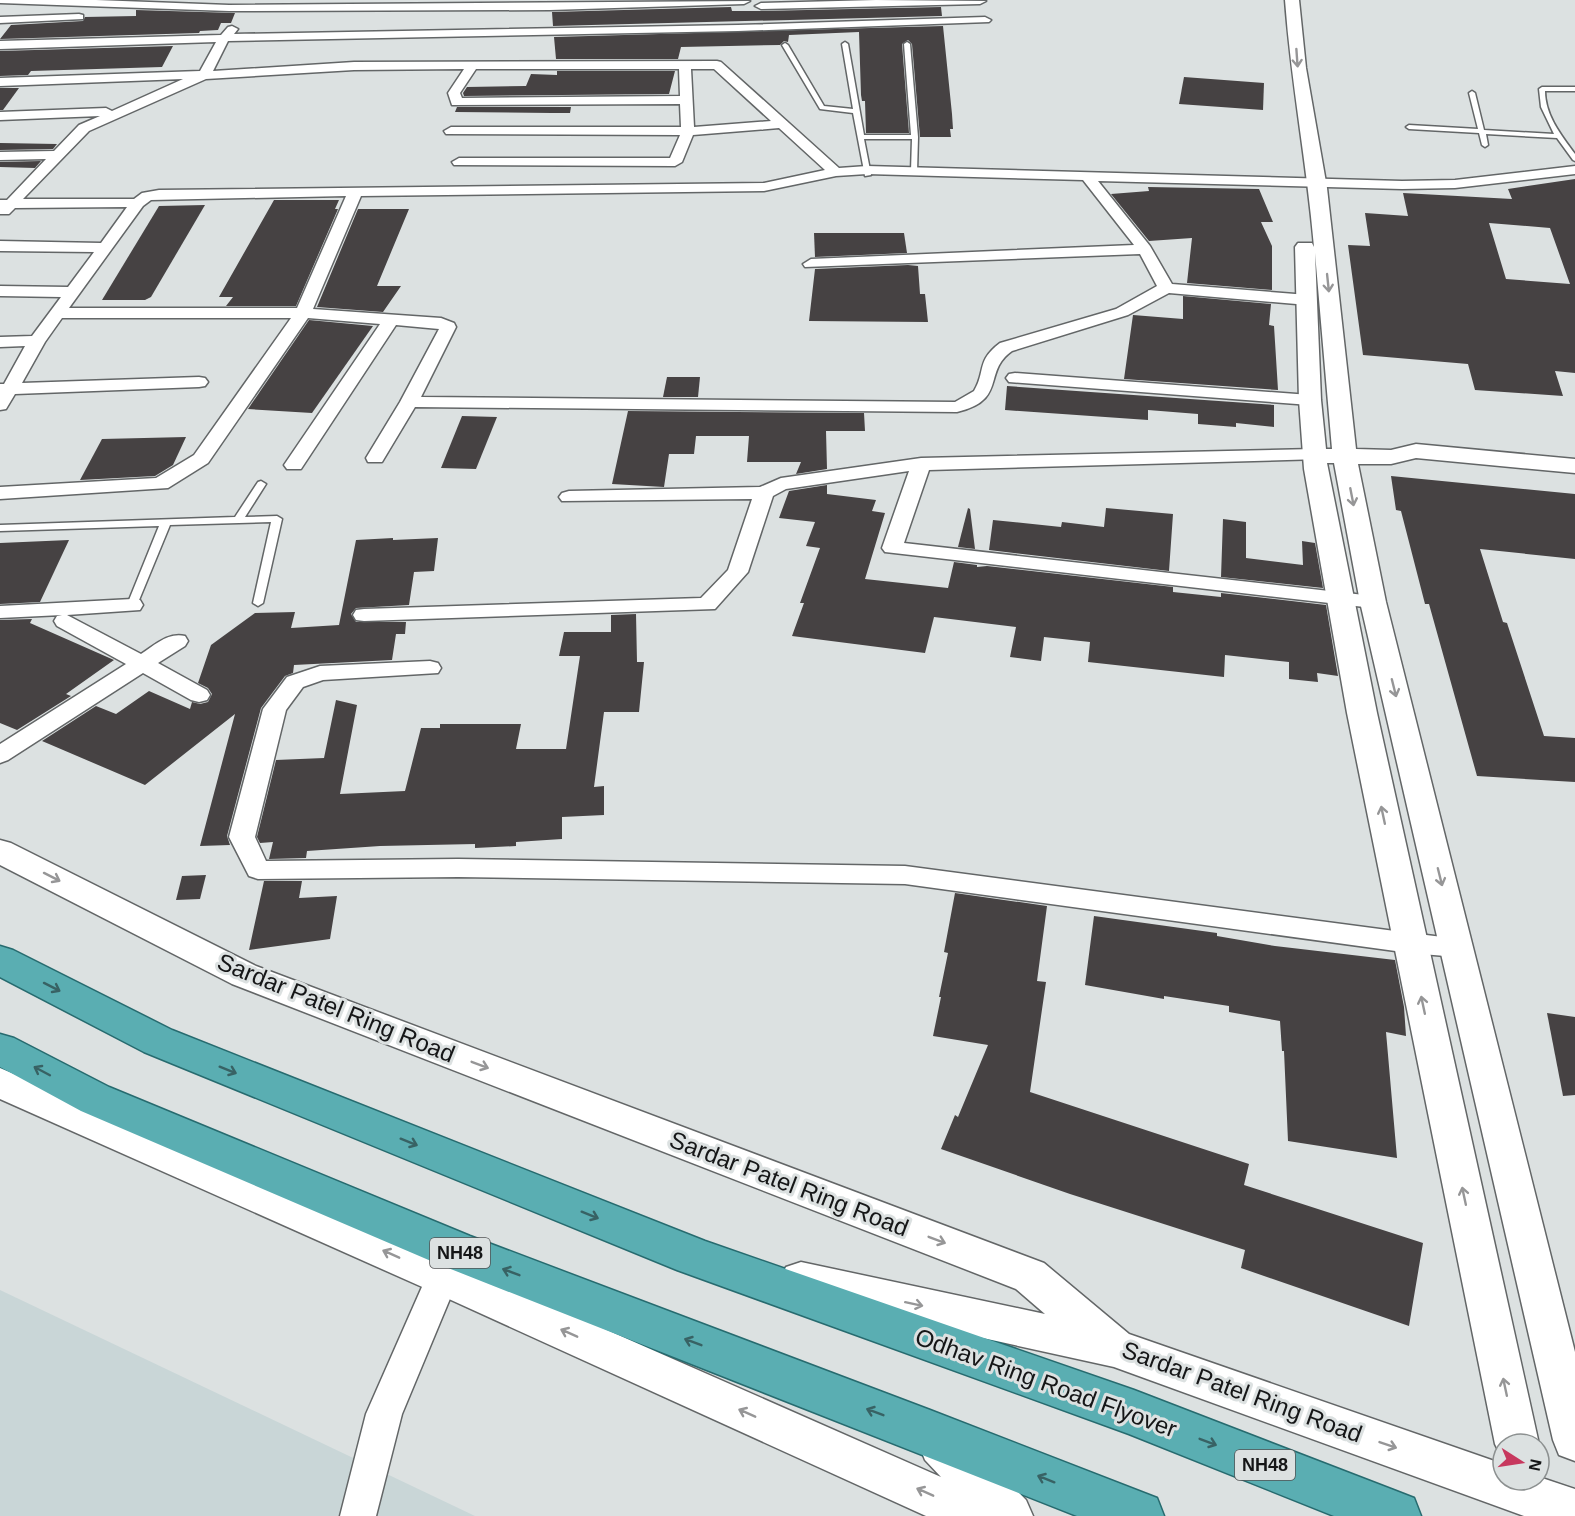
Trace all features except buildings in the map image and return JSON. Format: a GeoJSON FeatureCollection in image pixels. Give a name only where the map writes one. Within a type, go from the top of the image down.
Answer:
{"type":"FeatureCollection","features":[{"type":"Feature","properties":{"kind":"highway","name":"NH48"},"geometry":{"type":"LineString","coordinates":[[0,960],[158,1041],[693,1256]]}},
{"type":"Feature","properties":{"kind":"highway","name":"NH48"},"geometry":{"type":"LineString","coordinates":[[0,1049],[95,1099],[448,1264],[930,1432],[1120,1508]]}},
{"type":"Feature","properties":{"kind":"highway","name":"Odhav Ring Road Flyover"},"geometry":{"type":"LineString","coordinates":[[693,1256],[1134,1413],[1396,1516]]}},
{"type":"Feature","properties":{"kind":"street"},"geometry":{"type":"LineString","coordinates":[[0,0],[197,7],[260,4],[744,1]]}},
{"type":"Feature","properties":{"kind":"street"},"geometry":{"type":"LineString","coordinates":[[1292,0],[1309,185],[1345,458],[1373,602],[1575,1440]]}},
{"type":"Feature","properties":{"kind":"street"},"geometry":{"type":"LineString","coordinates":[[761,6],[980,1]]}},
{"type":"Feature","properties":{"kind":"street"},"geometry":{"type":"LineString","coordinates":[[883,2],[890,22]]}},
{"type":"Feature","properties":{"kind":"street"},"geometry":{"type":"LineString","coordinates":[[545,55],[553,3]]}},
{"type":"Feature","properties":{"kind":"street"},"geometry":{"type":"LineString","coordinates":[[0,216],[5,204],[84,128],[204,75],[224,38],[236,24],[260,4]]}},
{"type":"Feature","properties":{"kind":"street"},"geometry":{"type":"LineString","coordinates":[[0,20],[175,14],[197,7]]}},
{"type":"Feature","properties":{"kind":"street"},"geometry":{"type":"LineString","coordinates":[[0,45],[548,26],[624,18]]}},
{"type":"Feature","properties":{"kind":"street"},"geometry":{"type":"LineString","coordinates":[[292,24],[548,26],[985,20]]}},
{"type":"Feature","properties":{"kind":"street"},"geometry":{"type":"LineString","coordinates":[[49,31],[84,29]]}},
{"type":"Feature","properties":{"kind":"street"},"geometry":{"type":"LineString","coordinates":[[0,33],[25,32]]}},
{"type":"Feature","properties":{"kind":"street"},"geometry":{"type":"LineString","coordinates":[[577,44],[716,41]]}},
{"type":"Feature","properties":{"kind":"street"},"geometry":{"type":"LineString","coordinates":[[0,82],[204,75],[354,66],[472,66],[545,55],[592,65],[717,65],[836,172]]}},
{"type":"Feature","properties":{"kind":"street"},"geometry":{"type":"LineString","coordinates":[[571,131],[592,65]]}},
{"type":"Feature","properties":{"kind":"street"},"geometry":{"type":"LineString","coordinates":[[472,66],[454,93],[457,102],[571,131],[675,162],[688,131],[686,65]]}},
{"type":"Feature","properties":{"kind":"street"},"geometry":{"type":"LineString","coordinates":[[1283,77],[1296,139],[1309,185],[1308,300],[1310,400],[1314,455],[1410,943],[1514,1432]]}},
{"type":"Feature","properties":{"kind":"street"},"geometry":{"type":"LineString","coordinates":[[459,162],[687,100]]}},
{"type":"Feature","properties":{"kind":"street"},"geometry":{"type":"LineString","coordinates":[[0,116],[120,112]]}},
{"type":"Feature","properties":{"kind":"street"},"geometry":{"type":"LineString","coordinates":[[451,131],[688,131],[781,124]]}},
{"type":"Feature","properties":{"kind":"street"},"geometry":{"type":"LineString","coordinates":[[0,156],[57,155]]}},
{"type":"Feature","properties":{"kind":"street"},"geometry":{"type":"LineString","coordinates":[[863,172],[1090,181],[1309,185],[1455,183],[1575,170]]}},
{"type":"Feature","properties":{"kind":"street"},"geometry":{"type":"LineString","coordinates":[[0,405],[4,389],[104,248],[138,203],[147,196],[159,194],[764,187],[836,172],[915,171],[1090,181],[1145,249],[1165,281],[1166,288]]}},
{"type":"Feature","properties":{"kind":"street"},"geometry":{"type":"LineString","coordinates":[[1309,185],[1410,191],[1465,189],[1575,177]]}},
{"type":"Feature","properties":{"kind":"street"},"geometry":{"type":"LineString","coordinates":[[0,493],[161,484],[201,459],[303,313],[355,193]]}},
{"type":"Feature","properties":{"kind":"street"},"geometry":{"type":"LineString","coordinates":[[5,204],[138,203]]}},
{"type":"Feature","properties":{"kind":"street"},"geometry":{"type":"LineString","coordinates":[[0,246],[104,248]]}},
{"type":"Feature","properties":{"kind":"street"},"geometry":{"type":"LineString","coordinates":[[811,264],[1145,249]]}},
{"type":"Feature","properties":{"kind":"street"},"geometry":{"type":"LineString","coordinates":[[409,402],[957,407],[974,403],[982,395],[991,359],[995,352],[1006,346],[1122,312],[1166,288],[1308,300]]}},
{"type":"Feature","properties":{"kind":"street"},"geometry":{"type":"LineString","coordinates":[[0,291],[72,292]]}},
{"type":"Feature","properties":{"kind":"street"},"geometry":{"type":"LineString","coordinates":[[56,313],[303,313],[441,323],[448,327],[409,402],[375,458]]}},
{"type":"Feature","properties":{"kind":"street"},"geometry":{"type":"LineString","coordinates":[[294,465],[391,320]]}},
{"type":"Feature","properties":{"kind":"street"},"geometry":{"type":"LineString","coordinates":[[0,342],[37,341]]}},
{"type":"Feature","properties":{"kind":"street"},"geometry":{"type":"LineString","coordinates":[[1015,378],[1310,400]]}},
{"type":"Feature","properties":{"kind":"street"},"geometry":{"type":"LineString","coordinates":[[4,389],[199,382]]}},
{"type":"Feature","properties":{"kind":"street"},"geometry":{"type":"LineString","coordinates":[[569,497],[764,493],[781,484],[921,464],[1314,455],[1345,458],[1391,457],[1416,452],[1575,466]]}},
{"type":"Feature","properties":{"kind":"street"},"geometry":{"type":"LineString","coordinates":[[1391,457],[1421,464],[1575,478]]}},
{"type":"Feature","properties":{"kind":"street"},"geometry":{"type":"LineString","coordinates":[[921,464],[892,548],[1373,602]]}},
{"type":"Feature","properties":{"kind":"street"},"geometry":{"type":"LineString","coordinates":[[364,615],[708,604],[738,572],[764,493]]}},
{"type":"Feature","properties":{"kind":"street"},"geometry":{"type":"LineString","coordinates":[[0,612],[132,605]]}},
{"type":"Feature","properties":{"kind":"street"},"geometry":{"type":"LineString","coordinates":[[65,621],[199,696]]}},
{"type":"Feature","properties":{"kind":"street"},"geometry":{"type":"LineString","coordinates":[[0,755],[177,641]]}},
{"type":"Feature","properties":{"kind":"street"},"geometry":{"type":"LineString","coordinates":[[430,669],[320,673],[295,682],[275,709],[242,837],[258,870],[458,868],[905,875],[1410,943],[1457,947]]}},
{"type":"Feature","properties":{"kind":"street","name":"Sardar Patel Ring Road"},"geometry":{"type":"LineString","coordinates":[[0,850],[244,975],[1030,1276],[1115,1348],[1491,1475]]}},
{"type":"Feature","properties":{"kind":"street"},"geometry":{"type":"LineString","coordinates":[[0,1083],[448,1264],[978,1516]]}},
{"type":"Feature","properties":{"kind":"street"},"geometry":{"type":"LineString","coordinates":[[693,1256],[1115,1348]]}},
{"type":"Feature","properties":{"kind":"street"},"geometry":{"type":"LineString","coordinates":[[358,1516],[384,1414],[448,1264]]}},
{"type":"Feature","properties":{"kind":"street"},"geometry":{"type":"LineString","coordinates":[[930,1432],[1010,1516]]}},
{"type":"Feature","properties":{"kind":"street","name":"Sardar Patel Ring Road"},"geometry":{"type":"LineString","coordinates":[[1537,1492],[1575,1512]]}},
{"type":"Feature","properties":{"kind":"lane"},"geometry":{"type":"LineString","coordinates":[[845,44],[860,137],[863,172]]}},
{"type":"Feature","properties":{"kind":"lane"},"geometry":{"type":"LineString","coordinates":[[907,44],[915,137],[915,171]]}},
{"type":"Feature","properties":{"kind":"lane"},"geometry":{"type":"LineString","coordinates":[[785,45],[822,108],[856,111]]}},
{"type":"Feature","properties":{"kind":"lane"},"geometry":{"type":"LineString","coordinates":[[1575,89],[1542,89],[1541,98],[1559,136],[1575,159]]}},
{"type":"Feature","properties":{"kind":"lane"},"geometry":{"type":"LineString","coordinates":[[1472,93],[1485,145]]}},
{"type":"Feature","properties":{"kind":"lane"},"geometry":{"type":"LineString","coordinates":[[1409,127],[1559,136]]}},
{"type":"Feature","properties":{"kind":"lane"},"geometry":{"type":"LineString","coordinates":[[860,137],[915,137]]}},
{"type":"Feature","properties":{"kind":"lane"},"geometry":{"type":"LineString","coordinates":[[238,520],[261,484]]}},
{"type":"Feature","properties":{"kind":"lane"},"geometry":{"type":"LineString","coordinates":[[0,528],[277,519],[258,603]]}},
{"type":"Feature","properties":{"kind":"lane"},"geometry":{"type":"LineString","coordinates":[[132,605],[166,522]]}},
{"type":"Feature","properties":{"kind":"shaded area"},"geometry":{"type":"Polygon","coordinates":[[[0,1290],[475,1516],[0,1516],[0,1290]]]}}]}
